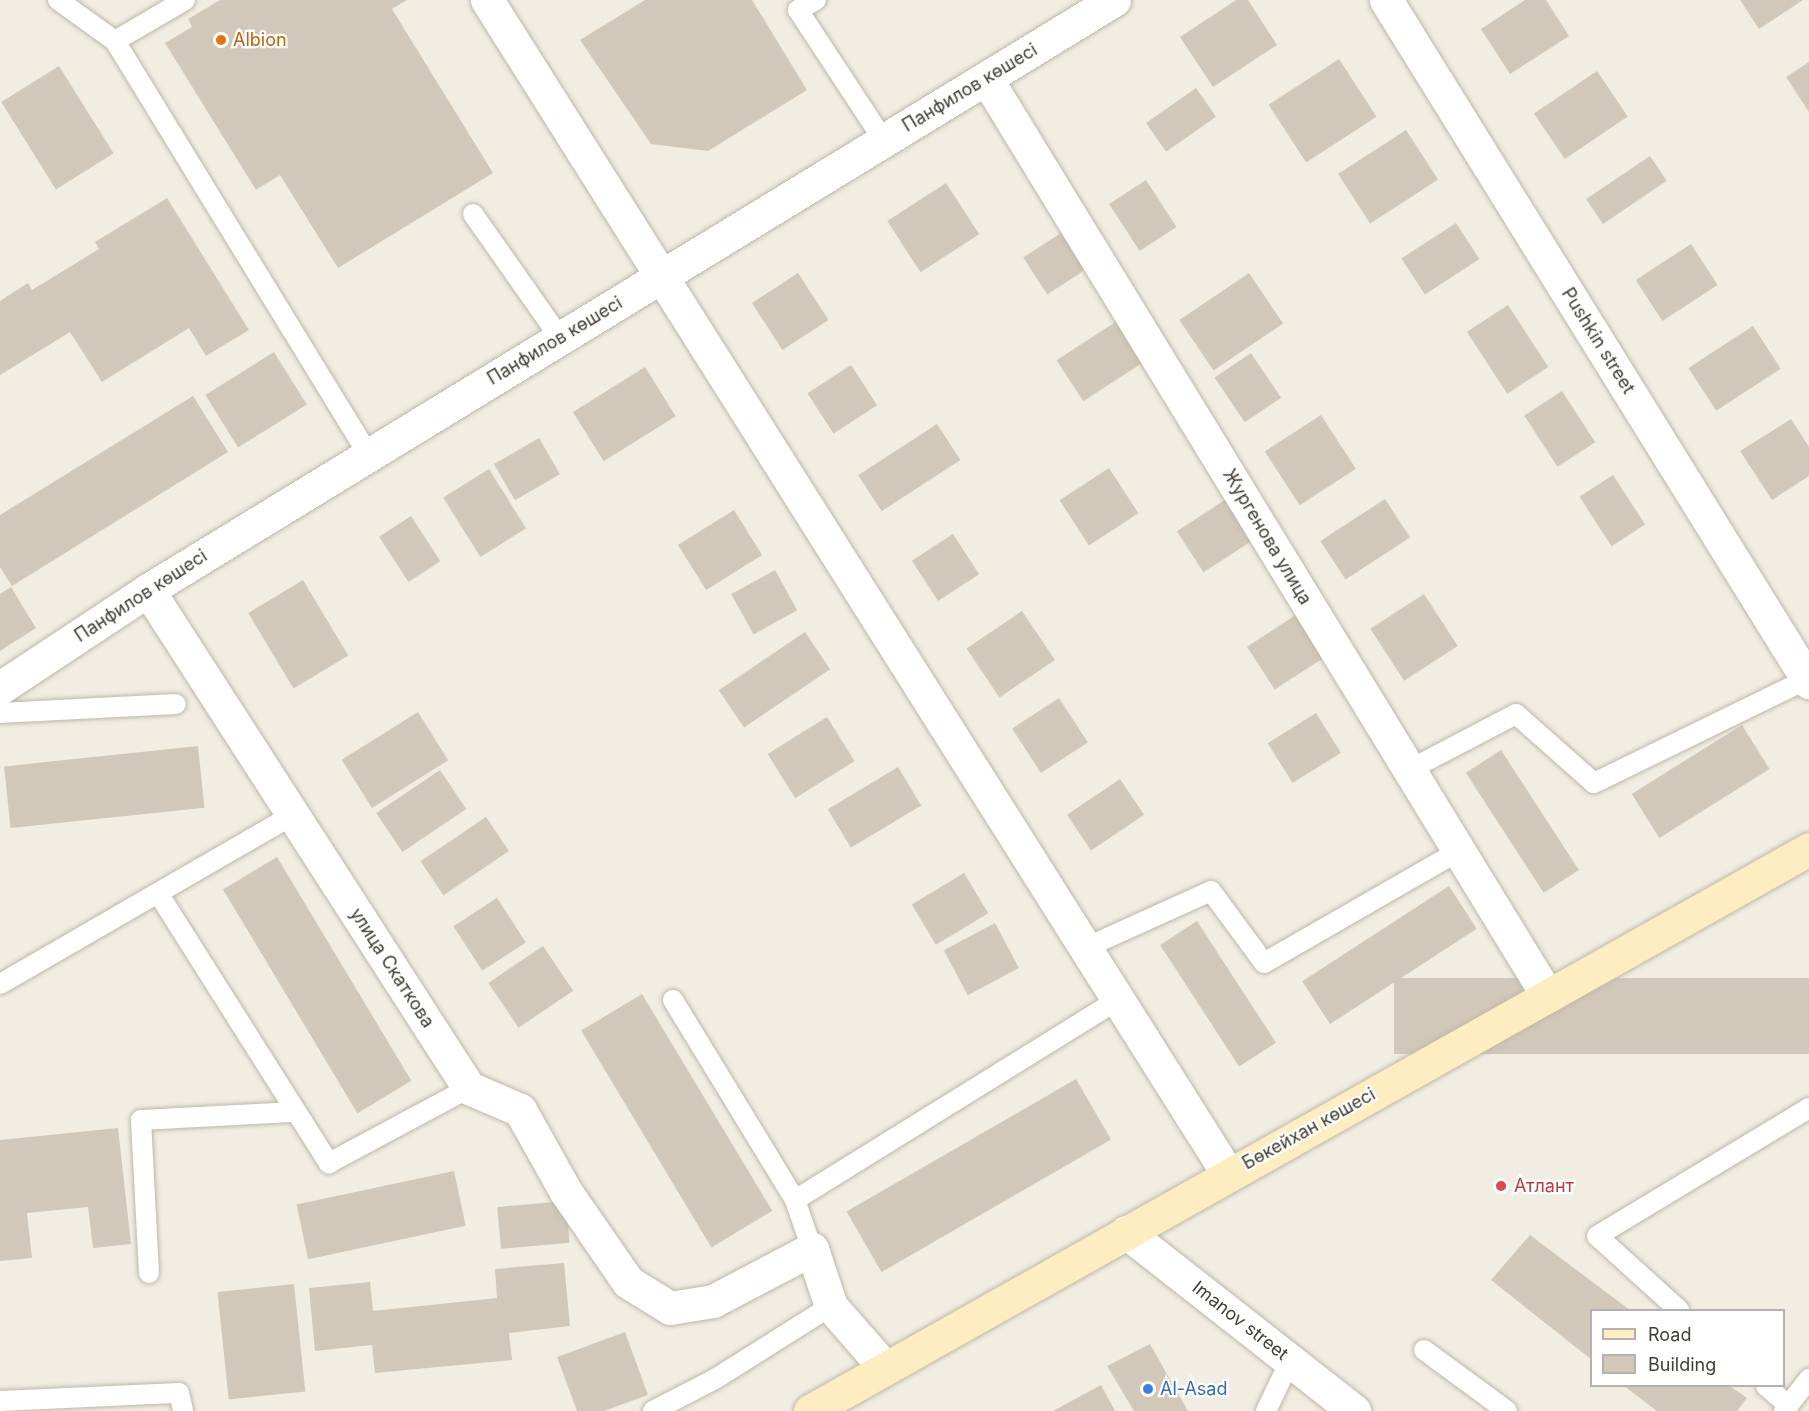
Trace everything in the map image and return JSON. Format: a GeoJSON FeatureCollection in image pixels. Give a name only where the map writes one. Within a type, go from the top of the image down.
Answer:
{"type":"FeatureCollection","features":[{"type":"Feature","properties":{"kind":"street"},"geometry":{"type":"LineString","coordinates":[[487,0],[1228,1174]]}},
{"type":"Feature","properties":{"kind":"street","name":"Панфилов көшесі"},"geometry":{"type":"LineString","coordinates":[[0,688],[148,590],[1114,0]]}},
{"type":"Feature","properties":{"kind":"street","name":"Pushkin street"},"geometry":{"type":"LineString","coordinates":[[1386,0],[1808,679]]}},
{"type":"Feature","properties":{"kind":"street","name":"Жургенова улица"},"geometry":{"type":"LineString","coordinates":[[986,78],[1547,995]]}},
{"type":"Feature","properties":{"kind":"street","name":"улица Скаткова"},"geometry":{"type":"LineString","coordinates":[[148,590],[469,1088]]}},
{"type":"Feature","properties":{"kind":"street","name":"Бөкейхан көшесі"},"geometry":{"type":"LineString","coordinates":[[810,1411],[1809,849]]}},
{"type":"Feature","properties":{"kind":"street"},"geometry":{"type":"LineString","coordinates":[[469,1088],[520,1110],[566,1192],[628,1282],[670,1308],[713,1301],[812,1249],[831,1306],[885,1368]]}},
{"type":"Feature","properties":{"kind":"street","name":"Imanov street"},"geometry":{"type":"LineString","coordinates":[[1126,1232],[1354,1411]]}},
{"type":"Feature","properties":{"kind":"lane"},"geometry":{"type":"LineString","coordinates":[[58,0],[115,41],[369,455]]}},
{"type":"Feature","properties":{"kind":"lane"},"geometry":{"type":"LineString","coordinates":[[115,41],[186,0]]}},
{"type":"Feature","properties":{"kind":"lane"},"geometry":{"type":"LineString","coordinates":[[816,0],[798,10],[884,141]]}},
{"type":"Feature","properties":{"kind":"lane"},"geometry":{"type":"LineString","coordinates":[[473,214],[560,338]]}},
{"type":"Feature","properties":{"kind":"lane"},"geometry":{"type":"LineString","coordinates":[[1409,770],[1516,714],[1594,783],[1808,679]]}},
{"type":"Feature","properties":{"kind":"lane"},"geometry":{"type":"LineString","coordinates":[[0,713],[176,704]]}},
{"type":"Feature","properties":{"kind":"lane"},"geometry":{"type":"LineString","coordinates":[[0,984],[294,814]]}},
{"type":"Feature","properties":{"kind":"lane"},"geometry":{"type":"LineString","coordinates":[[1085,948],[1210,891],[1264,963],[1459,851]]}},
{"type":"Feature","properties":{"kind":"lane"},"geometry":{"type":"LineString","coordinates":[[158,893],[329,1164],[469,1088]]}},
{"type":"Feature","properties":{"kind":"lane"},"geometry":{"type":"LineString","coordinates":[[673,1000],[795,1200],[812,1249]]}},
{"type":"Feature","properties":{"kind":"lane"},"geometry":{"type":"LineString","coordinates":[[795,1200],[1118,1000]]}},
{"type":"Feature","properties":{"kind":"lane"},"geometry":{"type":"LineString","coordinates":[[1677,1309],[1598,1236],[1809,1108]]}},
{"type":"Feature","properties":{"kind":"lane"},"geometry":{"type":"LineString","coordinates":[[149,1273],[141,1120],[296,1112]]}},
{"type":"Feature","properties":{"kind":"lane"},"geometry":{"type":"LineString","coordinates":[[653,1411],[715,1380],[831,1306]]}},
{"type":"Feature","properties":{"kind":"lane"},"geometry":{"type":"LineString","coordinates":[[1424,1350],[1507,1411]]}},
{"type":"Feature","properties":{"kind":"lane"},"geometry":{"type":"LineString","coordinates":[[1266,1411],[1290,1361]]}},
{"type":"Feature","properties":{"kind":"lane"},"geometry":{"type":"LineString","coordinates":[[1767,1387],[1786,1408],[1809,1378]]}},
{"type":"Feature","properties":{"kind":"lane"},"geometry":{"type":"LineString","coordinates":[[0,1401],[179,1393],[183,1411]]}},
{"type":"Feature","properties":{"kind":"building"},"geometry":{"type":"Polygon","coordinates":[[[220,0],[407,0],[392,9],[493,173],[338,268],[280,175],[256,190],[165,43],[192,27],[188,19],[220,0]]]}},
{"type":"Feature","properties":{"kind":"building"},"geometry":{"type":"Polygon","coordinates":[[[645,0],[752,0],[807,90],[708,151],[651,144],[580,40],[645,0]]]}},
{"type":"Feature","properties":{"kind":"building"},"geometry":{"type":"Polygon","coordinates":[[[1236,0],[1248,0],[1277,45],[1213,87],[1180,37],[1236,0]]]}},
{"type":"Feature","properties":{"kind":"building"},"geometry":{"type":"Polygon","coordinates":[[[1525,0],[1546,0],[1569,36],[1510,74],[1481,29],[1525,0]]]}},
{"type":"Feature","properties":{"kind":"building"},"geometry":{"type":"Polygon","coordinates":[[[1740,0],[1803,0],[1759,29],[1740,0]]]}},
{"type":"Feature","properties":{"kind":"building"},"geometry":{"type":"Polygon","coordinates":[[[1339,59],[1377,117],[1306,163],[1269,105],[1339,59]]]}},
{"type":"Feature","properties":{"kind":"building"},"geometry":{"type":"Polygon","coordinates":[[[1809,62],[1809,112],[1786,77],[1809,62]]]}},
{"type":"Feature","properties":{"kind":"building"},"geometry":{"type":"Polygon","coordinates":[[[59,66],[114,153],[56,189],[1,102],[59,66]]]}},
{"type":"Feature","properties":{"kind":"building"},"geometry":{"type":"Polygon","coordinates":[[[1597,71],[1628,117],[1565,159],[1534,113],[1597,71]]]}},
{"type":"Feature","properties":{"kind":"building"},"geometry":{"type":"Polygon","coordinates":[[[1196,88],[1216,117],[1166,152],[1146,123],[1196,88]]]}},
{"type":"Feature","properties":{"kind":"building"},"geometry":{"type":"Polygon","coordinates":[[[1406,130],[1438,179],[1370,224],[1338,174],[1406,130]]]}},
{"type":"Feature","properties":{"kind":"building"},"geometry":{"type":"Polygon","coordinates":[[[1650,156],[1667,181],[1603,224],[1586,199],[1650,156]]]}},
{"type":"Feature","properties":{"kind":"building"},"geometry":{"type":"Polygon","coordinates":[[[1146,180],[1176,227],[1140,251],[1109,204],[1146,180]]]}},
{"type":"Feature","properties":{"kind":"building"},"geometry":{"type":"Polygon","coordinates":[[[946,183],[979,234],[921,272],[887,221],[946,183]]]}},
{"type":"Feature","properties":{"kind":"building"},"geometry":{"type":"Polygon","coordinates":[[[167,198],[249,330],[206,356],[189,328],[102,382],[70,332],[0,375],[0,301],[28,283],[32,290],[99,249],[95,242],[167,198]]]}},
{"type":"Feature","properties":{"kind":"building"},"geometry":{"type":"Polygon","coordinates":[[[1456,223],[1479,259],[1425,294],[1401,258],[1456,223]]]}},
{"type":"Feature","properties":{"kind":"building"},"geometry":{"type":"Polygon","coordinates":[[[1061,233],[1085,270],[1047,294],[1023,258],[1061,233]]]}},
{"type":"Feature","properties":{"kind":"building"},"geometry":{"type":"Polygon","coordinates":[[[1691,244],[1718,285],[1662,321],[1636,280],[1691,244]]]}},
{"type":"Feature","properties":{"kind":"building"},"geometry":{"type":"Polygon","coordinates":[[[798,273],[828,320],[782,350],[752,303],[798,273]]]}},
{"type":"Feature","properties":{"kind":"building"},"geometry":{"type":"Polygon","coordinates":[[[1249,273],[1283,324],[1213,371],[1179,320],[1249,273]]]}},
{"type":"Feature","properties":{"kind":"building"},"geometry":{"type":"Polygon","coordinates":[[[1508,305],[1548,367],[1507,394],[1467,332],[1508,305]]]}},
{"type":"Feature","properties":{"kind":"building"},"geometry":{"type":"Polygon","coordinates":[[[1117,321],[1144,362],[1083,401],[1057,360],[1117,321]]]}},
{"type":"Feature","properties":{"kind":"building"},"geometry":{"type":"Polygon","coordinates":[[[1753,326],[1781,369],[1716,411],[1688,368],[1753,326]]]}},
{"type":"Feature","properties":{"kind":"building"},"geometry":{"type":"Polygon","coordinates":[[[274,352],[307,405],[238,448],[205,395],[274,352]]]}},
{"type":"Feature","properties":{"kind":"building"},"geometry":{"type":"Polygon","coordinates":[[[1251,353],[1281,398],[1245,422],[1215,378],[1251,353]]]}},
{"type":"Feature","properties":{"kind":"building"},"geometry":{"type":"Polygon","coordinates":[[[851,365],[877,405],[834,434],[807,393],[851,365]]]}},
{"type":"Feature","properties":{"kind":"building"},"geometry":{"type":"Polygon","coordinates":[[[645,367],[676,416],[604,461],[573,412],[645,367]]]}},
{"type":"Feature","properties":{"kind":"building"},"geometry":{"type":"Polygon","coordinates":[[[1562,391],[1595,442],[1557,467],[1524,416],[1562,391]]]}},
{"type":"Feature","properties":{"kind":"building"},"geometry":{"type":"Polygon","coordinates":[[[193,396],[228,452],[12,586],[0,567],[0,515],[193,396]]]}},
{"type":"Feature","properties":{"kind":"building"},"geometry":{"type":"Polygon","coordinates":[[[1321,415],[1356,469],[1300,505],[1265,451],[1321,415]]]}},
{"type":"Feature","properties":{"kind":"building"},"geometry":{"type":"Polygon","coordinates":[[[1791,419],[1809,447],[1809,476],[1772,500],[1740,451],[1791,419]]]}},
{"type":"Feature","properties":{"kind":"building"},"geometry":{"type":"Polygon","coordinates":[[[937,424],[960,460],[882,511],[858,475],[937,424]]]}},
{"type":"Feature","properties":{"kind":"building"},"geometry":{"type":"Polygon","coordinates":[[[539,438],[560,474],[515,500],[494,464],[539,438]]]}},
{"type":"Feature","properties":{"kind":"building"},"geometry":{"type":"Polygon","coordinates":[[[1109,468],[1138,513],[1089,545],[1060,500],[1109,468]]]}},
{"type":"Feature","properties":{"kind":"building"},"geometry":{"type":"Polygon","coordinates":[[[489,469],[526,528],[480,557],[443,498],[489,469]]]}},
{"type":"Feature","properties":{"kind":"building"},"geometry":{"type":"Polygon","coordinates":[[[1613,475],[1645,524],[1612,546],[1579,497],[1613,475]]]}},
{"type":"Feature","properties":{"kind":"building"},"geometry":{"type":"Polygon","coordinates":[[[1228,498],[1255,539],[1204,572],[1177,531],[1228,498]]]}},
{"type":"Feature","properties":{"kind":"building"},"geometry":{"type":"Polygon","coordinates":[[[1385,499],[1410,538],[1345,580],[1320,541],[1385,499]]]}},
{"type":"Feature","properties":{"kind":"building"},"geometry":{"type":"Polygon","coordinates":[[[734,510],[762,555],[706,590],[678,545],[734,510]]]}},
{"type":"Feature","properties":{"kind":"building"},"geometry":{"type":"Polygon","coordinates":[[[411,516],[440,561],[409,582],[379,537],[411,516]]]}},
{"type":"Feature","properties":{"kind":"building"},"geometry":{"type":"Polygon","coordinates":[[[953,534],[979,574],[938,601],[912,561],[953,534]]]}},
{"type":"Feature","properties":{"kind":"building"},"geometry":{"type":"Polygon","coordinates":[[[775,570],[797,610],[754,634],[731,594],[775,570]]]}},
{"type":"Feature","properties":{"kind":"building"},"geometry":{"type":"Polygon","coordinates":[[[303,580],[348,655],[293,688],[248,613],[303,580]]]}},
{"type":"Feature","properties":{"kind":"building"},"geometry":{"type":"Polygon","coordinates":[[[11,587],[36,628],[0,651],[0,594],[11,587]]]}},
{"type":"Feature","properties":{"kind":"building"},"geometry":{"type":"Polygon","coordinates":[[[1424,594],[1458,646],[1404,681],[1370,629],[1424,594]]]}},
{"type":"Feature","properties":{"kind":"building"},"geometry":{"type":"Polygon","coordinates":[[[1022,611],[1055,660],[999,697],[966,648],[1022,611]]]}},
{"type":"Feature","properties":{"kind":"building"},"geometry":{"type":"Polygon","coordinates":[[[1299,613],[1327,656],[1275,690],[1247,647],[1299,613]]]}},
{"type":"Feature","properties":{"kind":"building"},"geometry":{"type":"Polygon","coordinates":[[[805,632],[830,669],[744,727],[719,690],[805,632]]]}},
{"type":"Feature","properties":{"kind":"building"},"geometry":{"type":"Polygon","coordinates":[[[1059,698],[1088,742],[1041,773],[1012,728],[1059,698]]]}},
{"type":"Feature","properties":{"kind":"building"},"geometry":{"type":"Polygon","coordinates":[[[418,712],[448,760],[372,808],[342,760],[418,712]]]}},
{"type":"Feature","properties":{"kind":"building"},"geometry":{"type":"Polygon","coordinates":[[[1316,713],[1341,753],[1293,783],[1268,743],[1316,713]]]}},
{"type":"Feature","properties":{"kind":"building"},"geometry":{"type":"Polygon","coordinates":[[[827,717],[855,761],[795,798],[768,754],[827,717]]]}},
{"type":"Feature","properties":{"kind":"building"},"geometry":{"type":"Polygon","coordinates":[[[1742,725],[1770,769],[1659,838],[1632,794],[1742,725]]]}},
{"type":"Feature","properties":{"kind":"building"},"geometry":{"type":"Polygon","coordinates":[[[198,746],[204,808],[11,828],[4,766],[198,746]]]}},
{"type":"Feature","properties":{"kind":"building"},"geometry":{"type":"Polygon","coordinates":[[[1501,750],[1579,870],[1544,893],[1466,773],[1501,750]]]}},
{"type":"Feature","properties":{"kind":"building"},"geometry":{"type":"Polygon","coordinates":[[[898,767],[921,806],[851,848],[828,809],[898,767]]]}},
{"type":"Feature","properties":{"kind":"building"},"geometry":{"type":"Polygon","coordinates":[[[440,770],[466,809],[402,852],[376,813],[440,770]]]}},
{"type":"Feature","properties":{"kind":"building"},"geometry":{"type":"Polygon","coordinates":[[[1120,779],[1144,815],[1091,850],[1067,815],[1120,779]]]}},
{"type":"Feature","properties":{"kind":"building"},"geometry":{"type":"Polygon","coordinates":[[[486,817],[509,851],[443,895],[421,861],[486,817]]]}},
{"type":"Feature","properties":{"kind":"building"},"geometry":{"type":"Polygon","coordinates":[[[277,857],[411,1081],[357,1113],[223,889],[277,857]]]}},
{"type":"Feature","properties":{"kind":"building"},"geometry":{"type":"Polygon","coordinates":[[[964,873],[988,913],[936,945],[912,904],[964,873]]]}},
{"type":"Feature","properties":{"kind":"building"},"geometry":{"type":"Polygon","coordinates":[[[1449,886],[1477,929],[1330,1024],[1302,981],[1449,886]]]}},
{"type":"Feature","properties":{"kind":"building"},"geometry":{"type":"Polygon","coordinates":[[[497,898],[526,942],[482,971],[453,926],[497,898]]]}},
{"type":"Feature","properties":{"kind":"building"},"geometry":{"type":"Polygon","coordinates":[[[1197,921],[1276,1043],[1239,1067],[1160,945],[1197,921]]]}},
{"type":"Feature","properties":{"kind":"building"},"geometry":{"type":"Polygon","coordinates":[[[995,923],[1019,968],[968,995],[944,950],[995,923]]]}},
{"type":"Feature","properties":{"kind":"building"},"geometry":{"type":"Polygon","coordinates":[[[543,946],[573,991],[518,1028],[488,983],[543,946]]]}},
{"type":"Feature","properties":{"kind":"building"},"geometry":{"type":"Polygon","coordinates":[[[1394,978],[1809,978],[1809,1054],[1394,1054],[1394,978]]]}},
{"type":"Feature","properties":{"kind":"building"},"geometry":{"type":"Polygon","coordinates":[[[642,994],[772,1211],[711,1247],[581,1031],[642,994]]]}},
{"type":"Feature","properties":{"kind":"building"},"geometry":{"type":"Polygon","coordinates":[[[1076,1079],[1111,1140],[882,1272],[847,1212],[1076,1079]]]}},
{"type":"Feature","properties":{"kind":"building"},"geometry":{"type":"Polygon","coordinates":[[[118,1128],[131,1244],[93,1248],[88,1207],[27,1213],[32,1258],[0,1261],[0,1140],[118,1128]]]}},
{"type":"Feature","properties":{"kind":"building"},"geometry":{"type":"Polygon","coordinates":[[[454,1171],[466,1226],[308,1259],[297,1204],[454,1171]]]}},
{"type":"Feature","properties":{"kind":"building"},"geometry":{"type":"Polygon","coordinates":[[[566,1201],[570,1243],[501,1249],[497,1207],[566,1201]]]}},
{"type":"Feature","properties":{"kind":"building"},"geometry":{"type":"Polygon","coordinates":[[[1530,1235],[1629,1309],[1590,1309],[1590,1358],[1491,1280],[1530,1235]]]}},
{"type":"Feature","properties":{"kind":"building"},"geometry":{"type":"Polygon","coordinates":[[[564,1263],[570,1326],[509,1333],[512,1360],[375,1373],[372,1345],[315,1351],[309,1288],[370,1282],[373,1311],[497,1298],[495,1269],[564,1263]]]}},
{"type":"Feature","properties":{"kind":"building"},"geometry":{"type":"Polygon","coordinates":[[[294,1284],[305,1391],[229,1399],[217,1292],[294,1284]]]}},
{"type":"Feature","properties":{"kind":"building"},"geometry":{"type":"Polygon","coordinates":[[[625,1332],[648,1395],[604,1411],[577,1411],[557,1357],[625,1332]]]}},
{"type":"Feature","properties":{"kind":"building","name":"Al-Asad"},"geometry":{"type":"Polygon","coordinates":[[[1150,1344],[1188,1411],[1134,1411],[1107,1366],[1150,1344]]]}},
{"type":"Feature","properties":{"kind":"building"},"geometry":{"type":"Polygon","coordinates":[[[1101,1385],[1115,1411],[1053,1411],[1101,1385]]]}},
{"type":"Feature","properties":{"kind":"building"},"geometry":{"type":"Polygon","coordinates":[[[1625,1387],[1731,1387],[1747,1398],[1737,1411],[1657,1411],[1625,1387]]]}},
{"type":"Feature","properties":{"kind":"place","name":"Albion"},"geometry":{"type":"Point","coordinates":[221,40]}},
{"type":"Feature","properties":{"kind":"place","name":"Атлант"},"geometry":{"type":"Point","coordinates":[1501,1186]}},
{"type":"Feature","properties":{"kind":"place","name":"Al-Asad"},"geometry":{"type":"Point","coordinates":[1148,1389]}}]}
